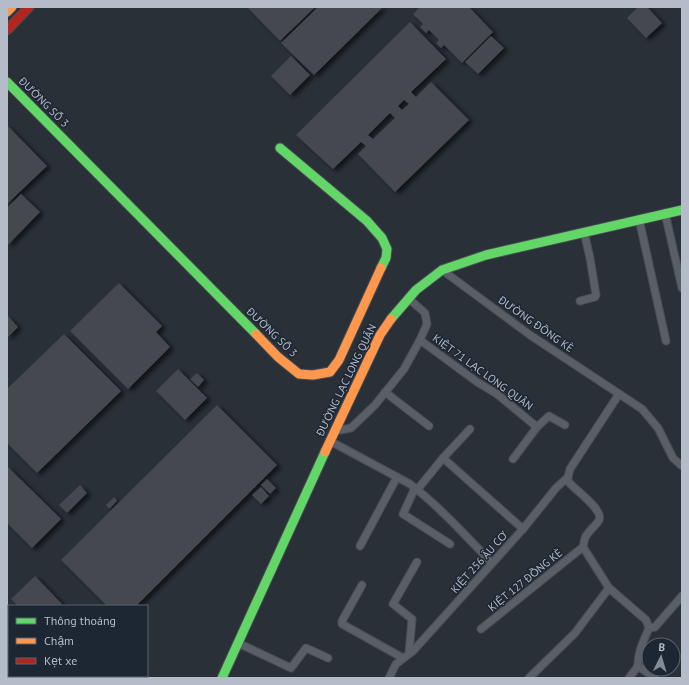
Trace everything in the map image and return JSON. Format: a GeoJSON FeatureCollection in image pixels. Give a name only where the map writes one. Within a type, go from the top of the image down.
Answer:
{"type":"FeatureCollection","features":[{"type":"Feature","properties":{"kind":"street"},"geometry":{"type":"LineString","coordinates":[[7,12],[12,7]]}},
{"type":"Feature","properties":{"kind":"street"},"geometry":{"type":"LineString","coordinates":[[7,30],[29,7]]}},
{"type":"Feature","properties":{"kind":"street","name":"ĐƯỜNG SỐ 3"},"geometry":{"type":"LineString","coordinates":[[7,82],[278,357],[299,374],[313,375],[330,372],[339,360],[386,258],[387,249],[382,238],[367,221],[280,148]]}},
{"type":"Feature","properties":{"kind":"street","name":"ĐƯỜNG LẠC LONG QUÂN"},"geometry":{"type":"LineString","coordinates":[[222,678],[330,440],[380,335],[395,313],[408,298],[442,270],[486,255],[682,210]]}},
{"type":"Feature","properties":{"kind":"street"},"geometry":{"type":"LineString","coordinates":[[665,213],[682,288]]}},
{"type":"Feature","properties":{"kind":"street"},"geometry":{"type":"LineString","coordinates":[[639,219],[666,341]]}},
{"type":"Feature","properties":{"kind":"street"},"geometry":{"type":"LineString","coordinates":[[580,301],[595,297],[596,295],[584,232]]}},
{"type":"Feature","properties":{"kind":"street","name":"ĐƯỜNG ĐỒNG KÈ"},"geometry":{"type":"LineString","coordinates":[[442,270],[530,335],[642,409],[658,428],[673,458],[682,466]]}},
{"type":"Feature","properties":{"kind":"street","name":"KIỆT 71 LẠC LONG QUÂN"},"geometry":{"type":"LineString","coordinates":[[335,431],[351,428],[376,405],[404,369],[420,340],[427,324],[425,313],[408,298]]}},
{"type":"Feature","properties":{"kind":"street","name":"KIỆT 71 LẠC LONG QUÂN"},"geometry":{"type":"LineString","coordinates":[[420,340],[477,382],[497,394],[535,425]]}},
{"type":"Feature","properties":{"kind":"street"},"geometry":{"type":"LineString","coordinates":[[385,392],[429,426]]}},
{"type":"Feature","properties":{"kind":"street"},"geometry":{"type":"LineString","coordinates":[[619,394],[570,469],[568,481],[570,485],[592,504],[599,514],[599,519],[585,538],[583,547],[609,588],[646,620],[650,628]]}},
{"type":"Feature","properties":{"kind":"street"},"geometry":{"type":"LineString","coordinates":[[513,459],[535,425],[549,416],[565,425]]}},
{"type":"Feature","properties":{"kind":"street"},"geometry":{"type":"LineString","coordinates":[[450,544],[403,514],[416,489],[470,429]]}},
{"type":"Feature","properties":{"kind":"street"},"geometry":{"type":"LineString","coordinates":[[330,440],[398,477],[416,489],[492,563]]}},
{"type":"Feature","properties":{"kind":"street"},"geometry":{"type":"LineString","coordinates":[[443,458],[523,529]]}},
{"type":"Feature","properties":{"kind":"street"},"geometry":{"type":"LineString","coordinates":[[360,546],[398,477]]}},
{"type":"Feature","properties":{"kind":"street","name":"KIỆT 256 ÂU CƠ"},"geometry":{"type":"LineString","coordinates":[[389,678],[396,664],[410,653],[523,529],[556,488],[568,477]]}},
{"type":"Feature","properties":{"kind":"street","name":"KIỆT 127 ĐỒNG KÈ"},"geometry":{"type":"LineString","coordinates":[[481,629],[583,547]]}},
{"type":"Feature","properties":{"kind":"street"},"geometry":{"type":"LineString","coordinates":[[410,653],[412,619],[393,604],[417,562]]}},
{"type":"Feature","properties":{"kind":"street"},"geometry":{"type":"LineString","coordinates":[[362,585],[342,621],[342,624],[403,658]]}},
{"type":"Feature","properties":{"kind":"street"},"geometry":{"type":"LineString","coordinates":[[529,678],[575,633],[609,588]]}},
{"type":"Feature","properties":{"kind":"street"},"geometry":{"type":"LineString","coordinates":[[629,678],[638,666],[640,649],[650,628],[655,627],[682,596]]}},
{"type":"Feature","properties":{"kind":"street"},"geometry":{"type":"LineString","coordinates":[[238,643],[291,668],[306,648],[328,658]]}},
{"type":"Feature","properties":{"kind":"street"},"geometry":{"type":"LineString","coordinates":[[638,666],[656,678]]}},
{"type":"Feature","properties":{"kind":"building"},"geometry":{"type":"Polygon","coordinates":[[[247,7],[315,7],[280,41],[247,7]]]}},
{"type":"Feature","properties":{"kind":"building"},"geometry":{"type":"Polygon","coordinates":[[[318,7],[383,7],[314,75],[281,43],[318,7]]]}},
{"type":"Feature","properties":{"kind":"building"},"geometry":{"type":"Polygon","coordinates":[[[420,7],[469,7],[493,32],[462,63],[444,45],[441,48],[436,43],[439,40],[429,30],[426,33],[420,27],[423,24],[413,14],[420,7]]]}},
{"type":"Feature","properties":{"kind":"building"},"geometry":{"type":"Polygon","coordinates":[[[638,7],[647,7],[662,23],[646,38],[627,18],[638,7]]]}},
{"type":"Feature","properties":{"kind":"building"},"geometry":{"type":"Polygon","coordinates":[[[410,22],[446,59],[411,92],[416,97],[431,82],[469,120],[395,192],[358,154],[366,146],[361,142],[333,169],[296,135],[410,22]],[[404,100],[398,106],[402,110],[409,104],[404,100]],[[390,113],[368,135],[373,139],[395,118],[390,113]]]}},
{"type":"Feature","properties":{"kind":"building"},"geometry":{"type":"Polygon","coordinates":[[[491,36],[504,48],[478,74],[465,62],[491,36]]]}},
{"type":"Feature","properties":{"kind":"building"},"geometry":{"type":"Polygon","coordinates":[[[291,56],[310,75],[290,95],[271,76],[291,56]]]}},
{"type":"Feature","properties":{"kind":"building"},"geometry":{"type":"Polygon","coordinates":[[[7,125],[47,166],[7,204],[7,125]]]}},
{"type":"Feature","properties":{"kind":"building"},"geometry":{"type":"Polygon","coordinates":[[[21,194],[40,212],[7,246],[7,208],[21,194]]]}},
{"type":"Feature","properties":{"kind":"building"},"geometry":{"type":"Polygon","coordinates":[[[119,283],[162,326],[156,332],[170,347],[128,389],[70,331],[119,283]]]}},
{"type":"Feature","properties":{"kind":"building"},"geometry":{"type":"Polygon","coordinates":[[[7,315],[18,327],[7,338],[7,315]]]}},
{"type":"Feature","properties":{"kind":"building"},"geometry":{"type":"Polygon","coordinates":[[[64,334],[121,391],[37,473],[7,443],[7,389],[64,334]]]}},
{"type":"Feature","properties":{"kind":"building"},"geometry":{"type":"Polygon","coordinates":[[[178,369],[207,398],[185,420],[156,391],[178,369]]]}},
{"type":"Feature","properties":{"kind":"building"},"geometry":{"type":"Polygon","coordinates":[[[197,373],[204,380],[198,387],[190,379],[197,373]]]}},
{"type":"Feature","properties":{"kind":"building"},"geometry":{"type":"Polygon","coordinates":[[[217,405],[277,465],[137,605],[106,605],[61,560],[217,405]]]}},
{"type":"Feature","properties":{"kind":"building"},"geometry":{"type":"Polygon","coordinates":[[[7,466],[61,519],[32,548],[7,523],[7,466]]]}},
{"type":"Feature","properties":{"kind":"building"},"geometry":{"type":"Polygon","coordinates":[[[267,479],[276,488],[270,494],[261,485],[267,479]]]}},
{"type":"Feature","properties":{"kind":"building"},"geometry":{"type":"Polygon","coordinates":[[[80,485],[87,493],[67,513],[59,505],[80,485]]]}},
{"type":"Feature","properties":{"kind":"building"},"geometry":{"type":"Polygon","coordinates":[[[261,487],[269,496],[261,504],[252,495],[261,487]]]}},
{"type":"Feature","properties":{"kind":"building"},"geometry":{"type":"Polygon","coordinates":[[[114,497],[117,501],[109,509],[106,505],[114,497]]]}},
{"type":"Feature","properties":{"kind":"building"},"geometry":{"type":"Polygon","coordinates":[[[35,576],[62,604],[17,605],[11,599],[35,576]]]}},
{"type":"Feature","properties":{"kind":"traffic: fast"},"geometry":{"type":"LineString","coordinates":[[7,82],[256,334]]}},
{"type":"Feature","properties":{"kind":"traffic: fast"},"geometry":{"type":"LineString","coordinates":[[280,148],[367,221],[382,238],[387,249],[386,258],[381,268]]}},
{"type":"Feature","properties":{"kind":"traffic: fast"},"geometry":{"type":"LineString","coordinates":[[391,319],[416,290],[442,270],[486,255],[682,210]]}},
{"type":"Feature","properties":{"kind":"traffic: fast"},"geometry":{"type":"LineString","coordinates":[[222,678],[325,452]]}},
{"type":"Feature","properties":{"kind":"traffic: slow"},"geometry":{"type":"LineString","coordinates":[[7,12],[12,7]]}},
{"type":"Feature","properties":{"kind":"traffic: slow"},"geometry":{"type":"LineString","coordinates":[[256,334],[278,357],[299,374],[313,375],[330,372],[339,360],[381,268]]}},
{"type":"Feature","properties":{"kind":"traffic: slow"},"geometry":{"type":"LineString","coordinates":[[325,452],[380,335],[391,319]]}},
{"type":"Feature","properties":{"kind":"traffic: jam"},"geometry":{"type":"LineString","coordinates":[[7,30],[29,7]]}}]}
